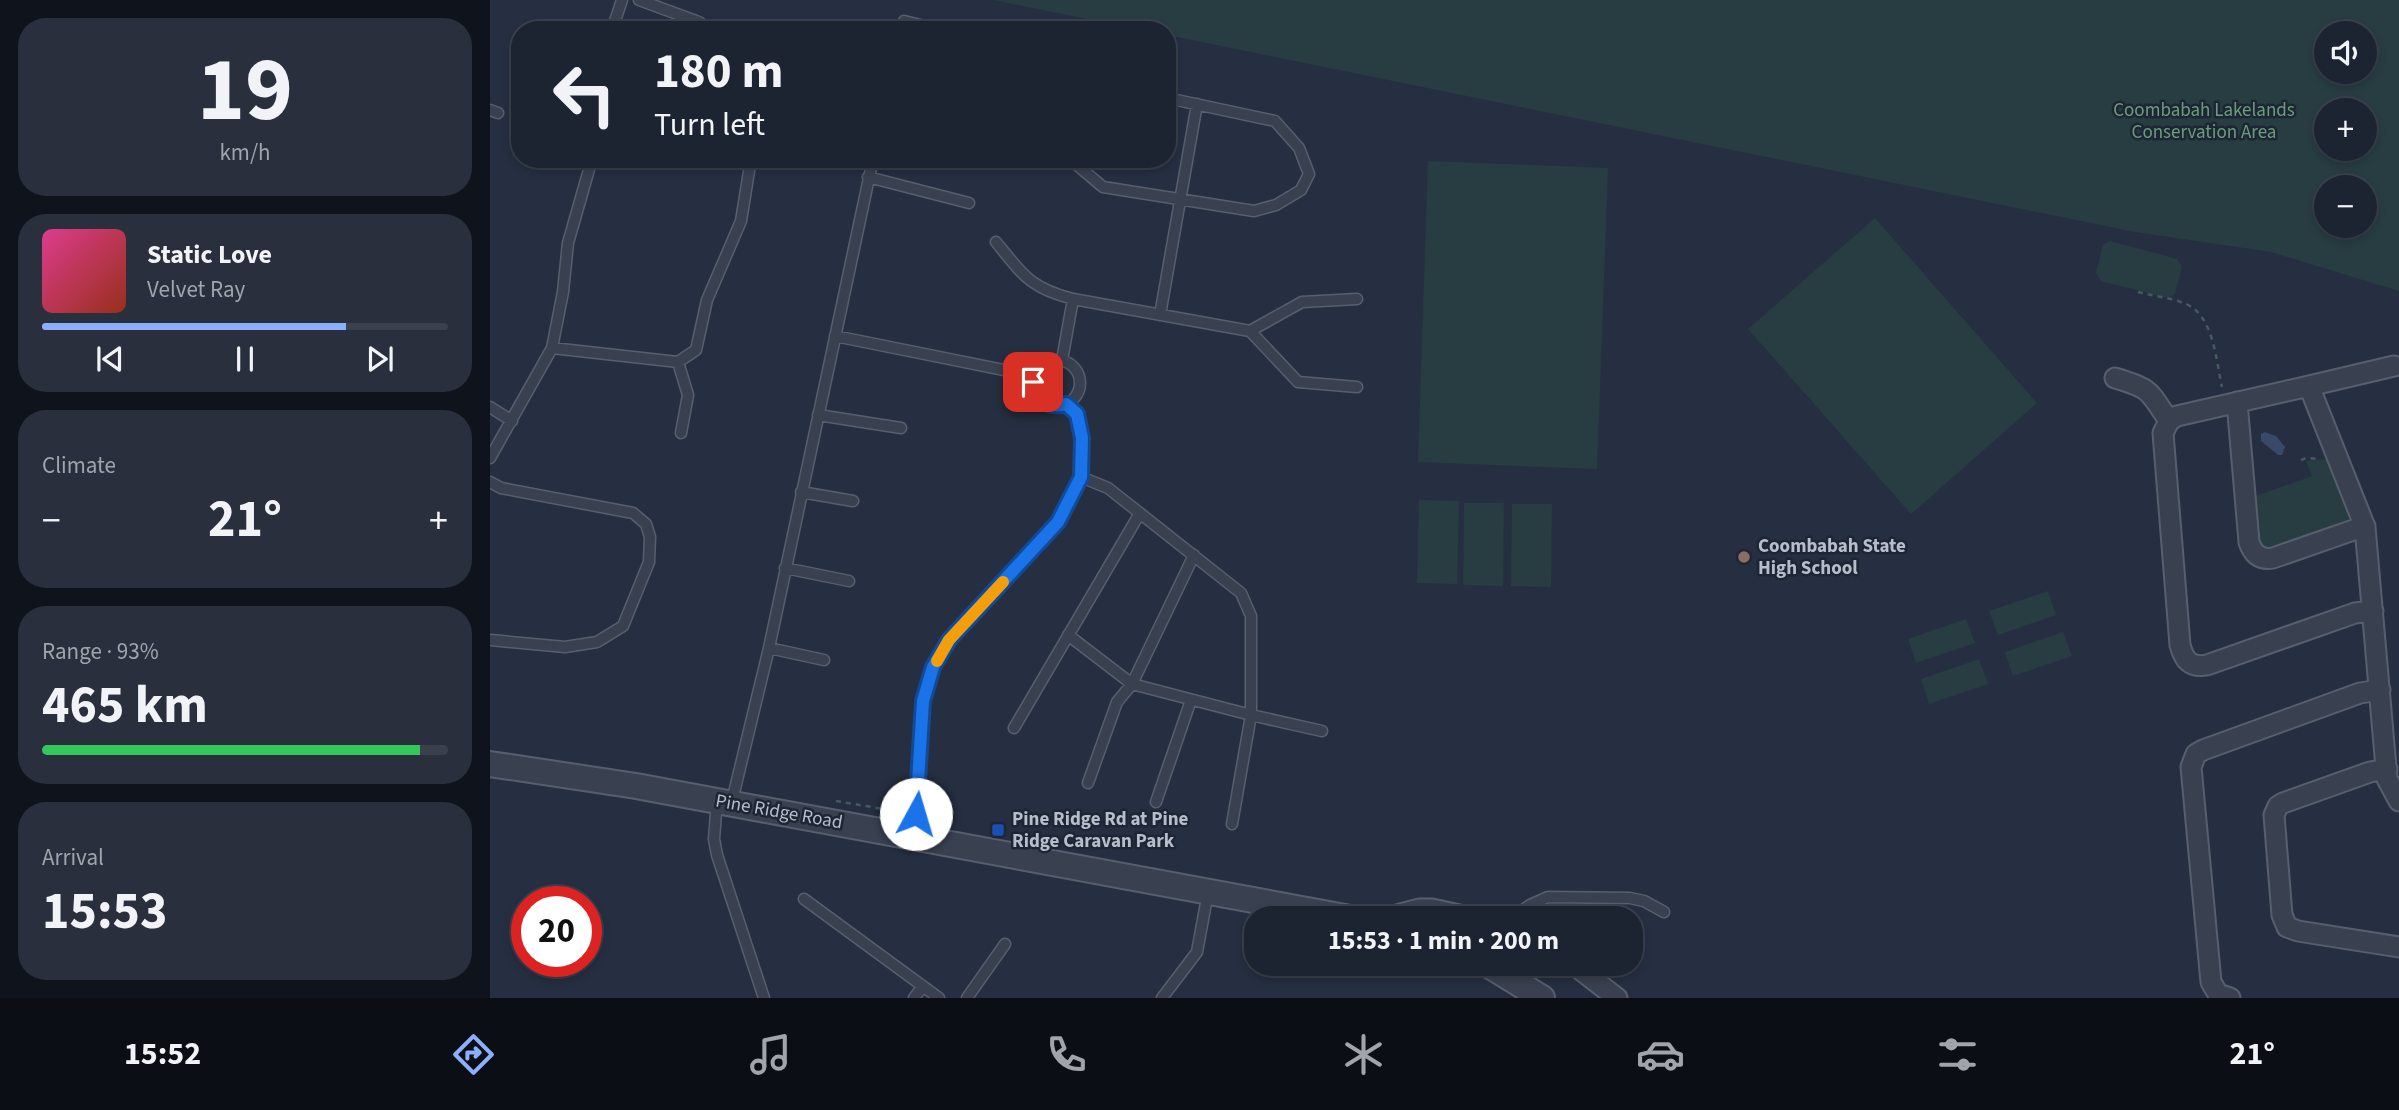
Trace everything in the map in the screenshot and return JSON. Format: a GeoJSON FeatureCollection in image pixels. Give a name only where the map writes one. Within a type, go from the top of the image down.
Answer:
{"type":"FeatureCollection","features":[{"type":"Feature","properties":{"kind":"street"},"geometry":{"type":"LineString","coordinates":[[2373,611],[2355,613],[2207,665],[2195,666],[2186,660],[2180,645],[2163,433],[2169,421],[2177,416],[2394,366]]}},
{"type":"Feature","properties":{"kind":"street"},"geometry":{"type":"LineString","coordinates":[[2115,378],[2150,392],[2169,421]]}},
{"type":"Feature","properties":{"kind":"street"},"geometry":{"type":"LineString","coordinates":[[2309,386],[2365,526],[2387,779],[2399,801]]}},
{"type":"Feature","properties":{"kind":"street"},"geometry":{"type":"LineString","coordinates":[[2231,404],[2249,541],[2257,555],[2261,558],[2273,558],[2365,526]]}},
{"type":"Feature","properties":{"kind":"street"},"geometry":{"type":"LineString","coordinates":[[2230,998],[2218,994],[2211,982],[2191,767],[2193,760],[2203,750],[2360,692],[2380,690]]}},
{"type":"Feature","properties":{"kind":"street","name":"Pine Ridge Road"},"geometry":{"type":"LineString","coordinates":[[490,765],[636,786],[1287,906]]}},
{"type":"Feature","properties":{"kind":"street"},"geometry":{"type":"LineString","coordinates":[[2387,769],[2371,772],[2283,803],[2278,806],[2274,815],[2282,915],[2287,927],[2399,947]]}},
{"type":"Feature","properties":{"kind":"street"},"geometry":{"type":"LineString","coordinates":[[1508,976],[1542,998]]}},
{"type":"Feature","properties":{"kind":"street"},"geometry":{"type":"LineString","coordinates":[[1589,976],[1617,998]]}},
{"type":"Feature","properties":{"kind":"lane"},"geometry":{"type":"LineString","coordinates":[[615,21],[622,0]]}},
{"type":"Feature","properties":{"kind":"lane"},"geometry":{"type":"LineString","coordinates":[[639,0],[696,21]]}},
{"type":"Feature","properties":{"kind":"lane"},"geometry":{"type":"LineString","coordinates":[[1081,168],[1103,187],[1254,211],[1276,205],[1301,190],[1308,174],[1299,148],[1275,121],[1176,100]]}},
{"type":"Feature","properties":{"kind":"lane"},"geometry":{"type":"LineString","coordinates":[[1160,315],[1197,104]]}},
{"type":"Feature","properties":{"kind":"lane"},"geometry":{"type":"LineString","coordinates":[[490,458],[552,348],[563,292],[568,243],[589,168]]}},
{"type":"Feature","properties":{"kind":"lane"},"geometry":{"type":"LineString","coordinates":[[552,348],[678,362],[696,350],[707,300],[741,220],[750,168]]}},
{"type":"Feature","properties":{"kind":"lane"},"geometry":{"type":"LineString","coordinates":[[764,998],[714,839],[769,648],[870,168]]}},
{"type":"Feature","properties":{"kind":"lane"},"geometry":{"type":"LineString","coordinates":[[868,177],[969,203]]}},
{"type":"Feature","properties":{"kind":"lane"},"geometry":{"type":"LineString","coordinates":[[996,242],[1025,278],[1048,292],[1073,299],[1250,331],[1297,382],[1357,387]]}},
{"type":"Feature","properties":{"kind":"lane"},"geometry":{"type":"LineString","coordinates":[[1062,360],[1073,299]]}},
{"type":"Feature","properties":{"kind":"lane"},"geometry":{"type":"LineString","coordinates":[[1250,331],[1302,302],[1357,299]]}},
{"type":"Feature","properties":{"kind":"lane"},"geometry":{"type":"LineString","coordinates":[[835,335],[1034,376]]}},
{"type":"Feature","properties":{"kind":"lane"},"geometry":{"type":"LineString","coordinates":[[1062,360],[1074,368],[1080,385],[1074,399],[1066,404],[1051,406],[1043,402],[1034,390],[1034,376],[1045,363],[1062,360]]}},
{"type":"Feature","properties":{"kind":"lane"},"geometry":{"type":"LineString","coordinates":[[678,362],[688,395],[681,433]]}},
{"type":"Feature","properties":{"kind":"lane"},"geometry":{"type":"LineString","coordinates":[[912,836],[920,773],[923,701],[933,667],[949,640],[1058,522],[1081,477],[1082,438],[1077,414],[1066,404]]}},
{"type":"Feature","properties":{"kind":"lane"},"geometry":{"type":"LineString","coordinates":[[490,407],[512,421]]}},
{"type":"Feature","properties":{"kind":"lane"},"geometry":{"type":"LineString","coordinates":[[818,415],[901,428]]}},
{"type":"Feature","properties":{"kind":"lane"},"geometry":{"type":"LineString","coordinates":[[1081,477],[1108,488],[1241,593],[1251,615],[1251,715],[1232,824]]}},
{"type":"Feature","properties":{"kind":"lane"},"geometry":{"type":"LineString","coordinates":[[490,482],[501,488],[633,513],[646,524],[649,537],[649,562],[623,626],[597,642],[565,647],[490,640]]}},
{"type":"Feature","properties":{"kind":"lane"},"geometry":{"type":"LineString","coordinates":[[802,492],[853,502]]}},
{"type":"Feature","properties":{"kind":"lane"},"geometry":{"type":"LineString","coordinates":[[1014,728],[1140,513]]}},
{"type":"Feature","properties":{"kind":"lane"},"geometry":{"type":"LineString","coordinates":[[1088,783],[1117,702],[1132,684],[1194,555]]}},
{"type":"Feature","properties":{"kind":"lane"},"geometry":{"type":"LineString","coordinates":[[785,568],[849,581]]}},
{"type":"Feature","properties":{"kind":"lane"},"geometry":{"type":"LineString","coordinates":[[1068,635],[1132,684],[1322,731]]}},
{"type":"Feature","properties":{"kind":"lane"},"geometry":{"type":"LineString","coordinates":[[769,648],[824,660]]}},
{"type":"Feature","properties":{"kind":"lane"},"geometry":{"type":"LineString","coordinates":[[1156,802],[1191,700]]}},
{"type":"Feature","properties":{"kind":"lane"},"geometry":{"type":"LineString","coordinates":[[1162,998],[1197,952],[1208,891]]}},
{"type":"Feature","properties":{"kind":"lane"},"geometry":{"type":"LineString","coordinates":[[1529,906],[1548,897],[1630,898],[1644,901],[1664,912]]}},
{"type":"Feature","properties":{"kind":"lane"},"geometry":{"type":"LineString","coordinates":[[804,899],[939,998]]}},
{"type":"Feature","properties":{"kind":"lane"},"geometry":{"type":"LineString","coordinates":[[967,998],[1005,944]]}},
{"type":"Feature","properties":{"kind":"lane"},"geometry":{"type":"LineString","coordinates":[[914,998],[923,986]]}},
{"type":"Feature","properties":{"kind":"path"},"geometry":{"type":"LineString","coordinates":[[2138,292],[2186,304],[2202,316],[2231,404]]}},
{"type":"Feature","properties":{"kind":"path"},"geometry":{"type":"LineString","coordinates":[[936,817],[953,822]]}},
{"type":"Feature","properties":{"kind":"green space","name":"Coombabah Lakelands Conservation Area"},"geometry":{"type":"Polygon","coordinates":[[[994,0],[2399,0],[2399,291],[2271,252],[2135,232],[1176,37],[1176,21],[1096,21],[994,0]]]}},
{"type":"Feature","properties":{"kind":"green space"},"geometry":{"type":"Polygon","coordinates":[[[1428,161],[1608,168],[1597,469],[1418,462],[1428,161]]]}},
{"type":"Feature","properties":{"kind":"green space"},"geometry":{"type":"Polygon","coordinates":[[[1875,218],[2037,403],[1911,514],[1748,329],[1875,218]]]}},
{"type":"Feature","properties":{"kind":"green space"},"geometry":{"type":"Polygon","coordinates":[[[2110,241],[2177,259],[2182,266],[2175,294],[2168,298],[2101,281],[2096,273],[2103,245],[2110,241]]]}},
{"type":"Feature","properties":{"kind":"green space"},"geometry":{"type":"Polygon","coordinates":[[[2330,459],[2348,510],[2348,523],[2273,554],[2259,549],[2250,498],[2312,476],[2306,461],[2330,459]]]}},
{"type":"Feature","properties":{"kind":"green space"},"geometry":{"type":"Polygon","coordinates":[[[1419,500],[1459,501],[1457,584],[1417,583],[1419,500]]]}},
{"type":"Feature","properties":{"kind":"green space"},"geometry":{"type":"Polygon","coordinates":[[[1464,503],[1504,503],[1503,586],[1463,585],[1464,503]]]}},
{"type":"Feature","properties":{"kind":"green space"},"geometry":{"type":"Polygon","coordinates":[[[1512,504],[1552,504],[1551,587],[1511,586],[1512,504]]]}},
{"type":"Feature","properties":{"kind":"green space"},"geometry":{"type":"Polygon","coordinates":[[[2048,591],[2056,615],[1998,635],[1989,611],[2048,591]]]}},
{"type":"Feature","properties":{"kind":"green space"},"geometry":{"type":"Polygon","coordinates":[[[1966,619],[1975,643],[1916,663],[1908,639],[1966,619]]]}},
{"type":"Feature","properties":{"kind":"green space"},"geometry":{"type":"Polygon","coordinates":[[[2063,632],[2072,656],[2013,676],[2005,652],[2063,632]]]}},
{"type":"Feature","properties":{"kind":"green space"},"geometry":{"type":"Polygon","coordinates":[[[1979,659],[1988,684],[1929,704],[1921,679],[1979,659]]]}},
{"type":"Feature","properties":{"kind":"water"},"geometry":{"type":"Polygon","coordinates":[[[2265,432],[2276,436],[2285,447],[2282,455],[2278,455],[2261,441],[2261,434],[2265,432]]]}},
{"type":"Feature","properties":{"kind":"slow traffic"},"geometry":{"type":"LineString","coordinates":[[937,661],[949,640],[1003,582]]}},
{"type":"Feature","properties":{"kind":"place","name":"Coombabah State High School"},"geometry":{"type":"Point","coordinates":[1744,557]}},
{"type":"Feature","properties":{"kind":"place","name":"Pine Ridge Rd at Pine Ridge Caravan Park"},"geometry":{"type":"Point","coordinates":[998,830]}},
{"type":"Feature","properties":{"kind":"route"},"geometry":{"type":"LineString","coordinates":[[916,814],[923,701],[933,667],[949,640],[1058,522],[1081,477],[1082,438],[1077,414],[1066,404],[1059,407],[1043,402],[1034,390],[1033,382]]}}]}
